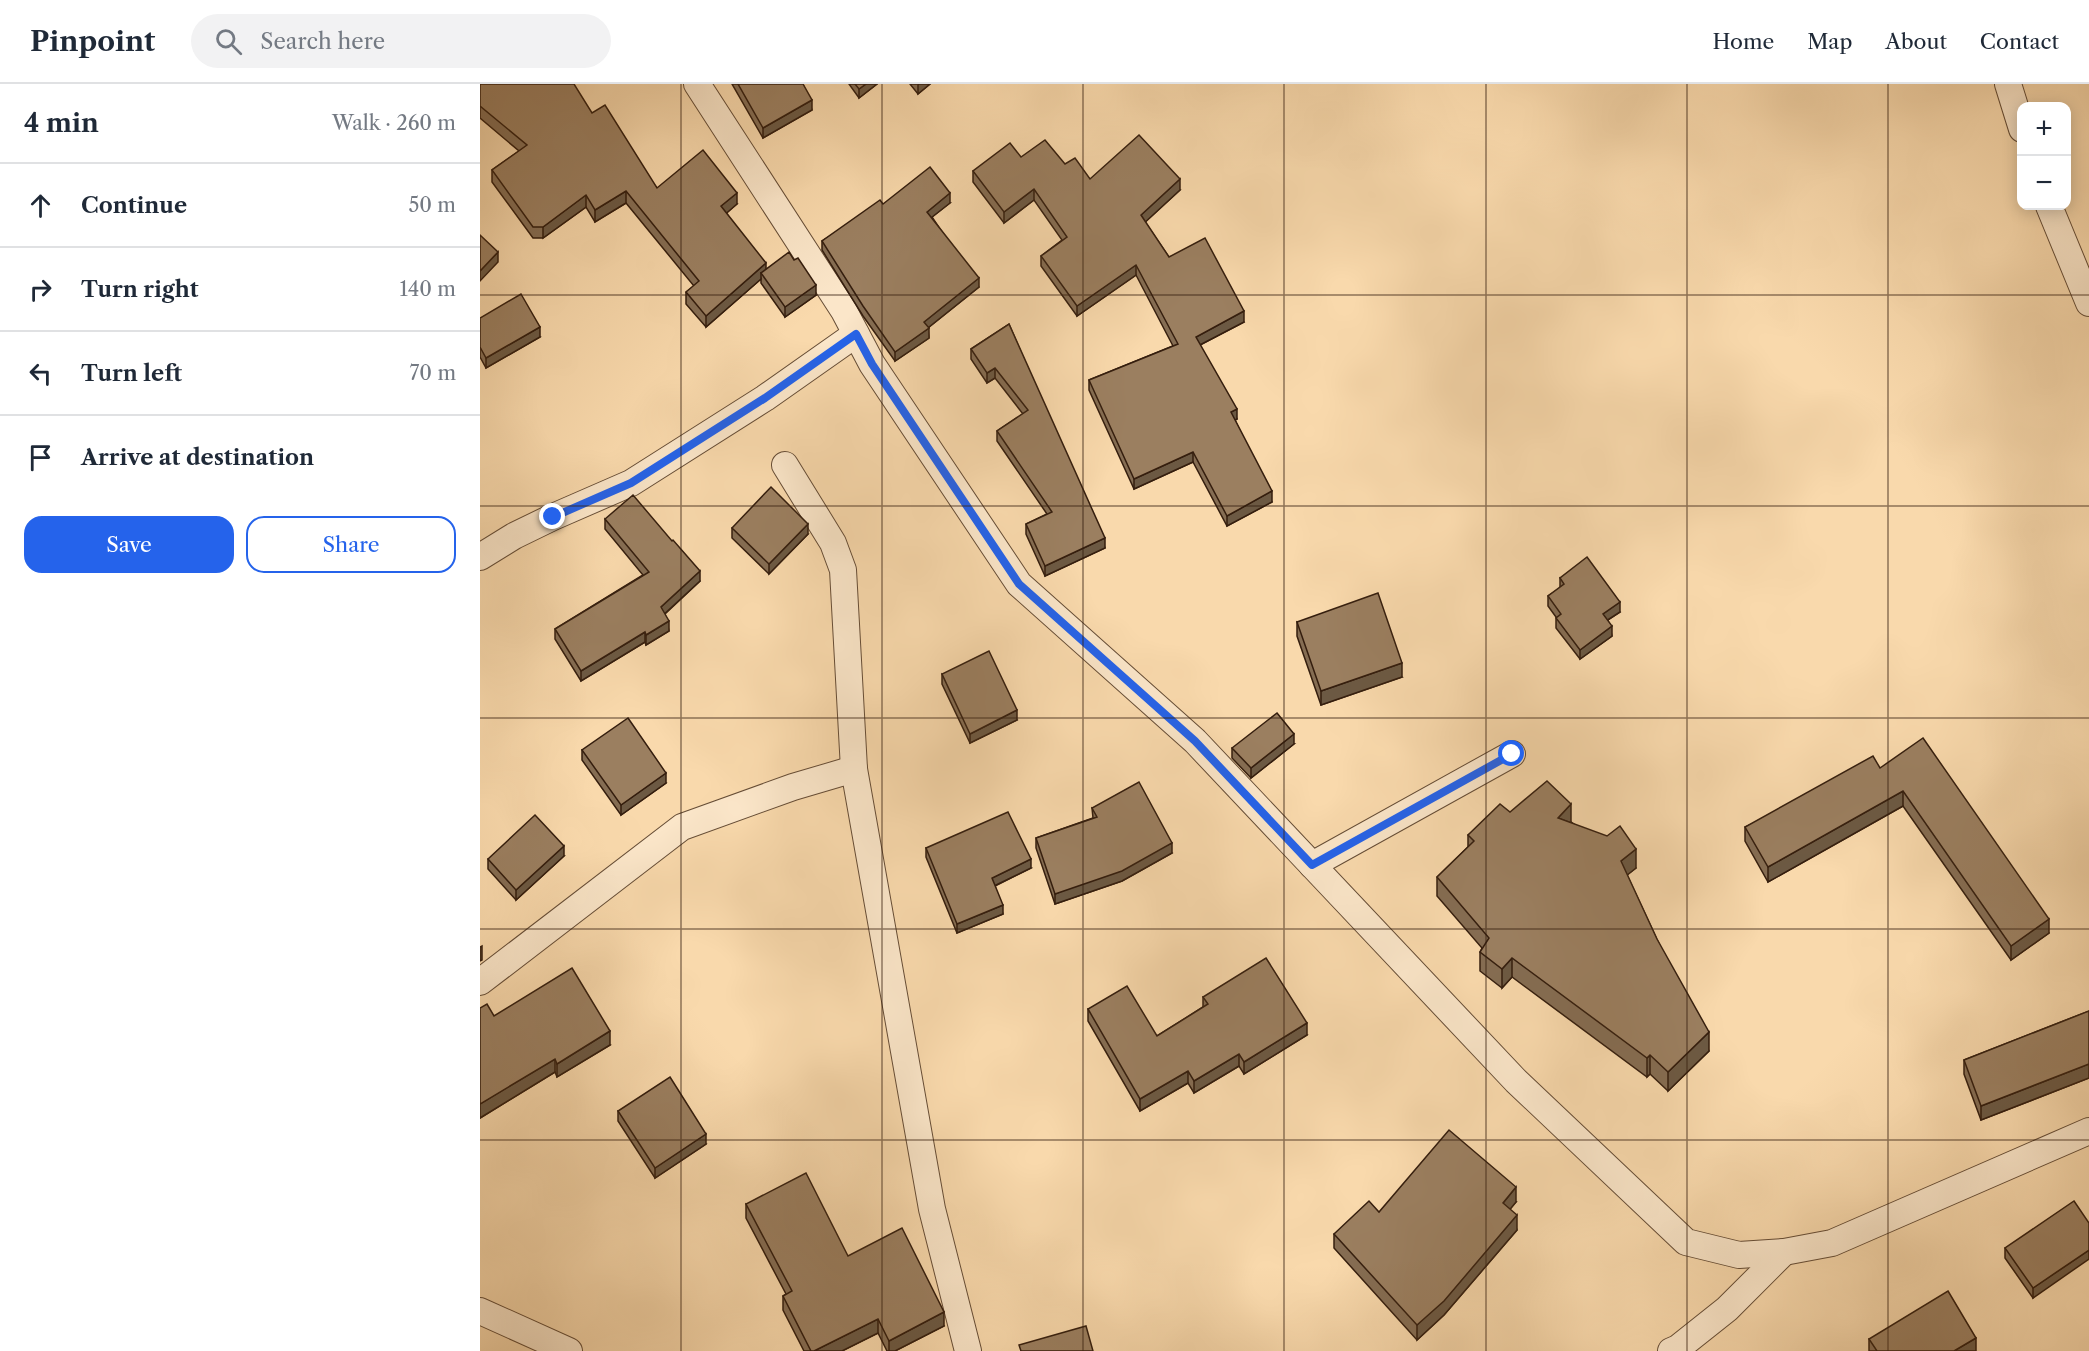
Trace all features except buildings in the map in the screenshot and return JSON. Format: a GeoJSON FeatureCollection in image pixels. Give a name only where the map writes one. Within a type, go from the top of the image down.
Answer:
{"type":"FeatureCollection","features":[{"type":"Feature","properties":{"kind":"street"},"geometry":{"type":"LineString","coordinates":[[697,84],[844,312],[872,364],[1019,584],[1195,741],[1516,1081],[1686,1242],[1739,1255],[1784,1252],[1832,1243],[2089,1131]]}},
{"type":"Feature","properties":{"kind":"street"},"geometry":{"type":"LineString","coordinates":[[2008,84],[2017,113]]}},
{"type":"Feature","properties":{"kind":"street"},"geometry":{"type":"LineString","coordinates":[[2051,210],[2089,303]]}},
{"type":"Feature","properties":{"kind":"street"},"geometry":{"type":"LineString","coordinates":[[480,557],[514,536],[631,483],[765,398],[856,334]]}},
{"type":"Feature","properties":{"kind":"street"},"geometry":{"type":"LineString","coordinates":[[785,465],[833,543],[843,570],[854,769],[932,1209],[968,1351]]}},
{"type":"Feature","properties":{"kind":"street"},"geometry":{"type":"LineString","coordinates":[[1312,865],[1512,754]]}},
{"type":"Feature","properties":{"kind":"street"},"geometry":{"type":"LineString","coordinates":[[480,982],[682,827],[793,787],[854,769]]}},
{"type":"Feature","properties":{"kind":"street"},"geometry":{"type":"LineString","coordinates":[[1671,1351],[1678,1348],[1726,1309],[1784,1252]]}},
{"type":"Feature","properties":{"kind":"street"},"geometry":{"type":"LineString","coordinates":[[480,1311],[569,1351]]}},
{"type":"Feature","properties":{"kind":"route"},"geometry":{"type":"LineString","coordinates":[[553,517],[631,483],[765,398],[856,334],[872,364],[1019,584],[1195,741],[1312,865],[1512,754]]}}]}
